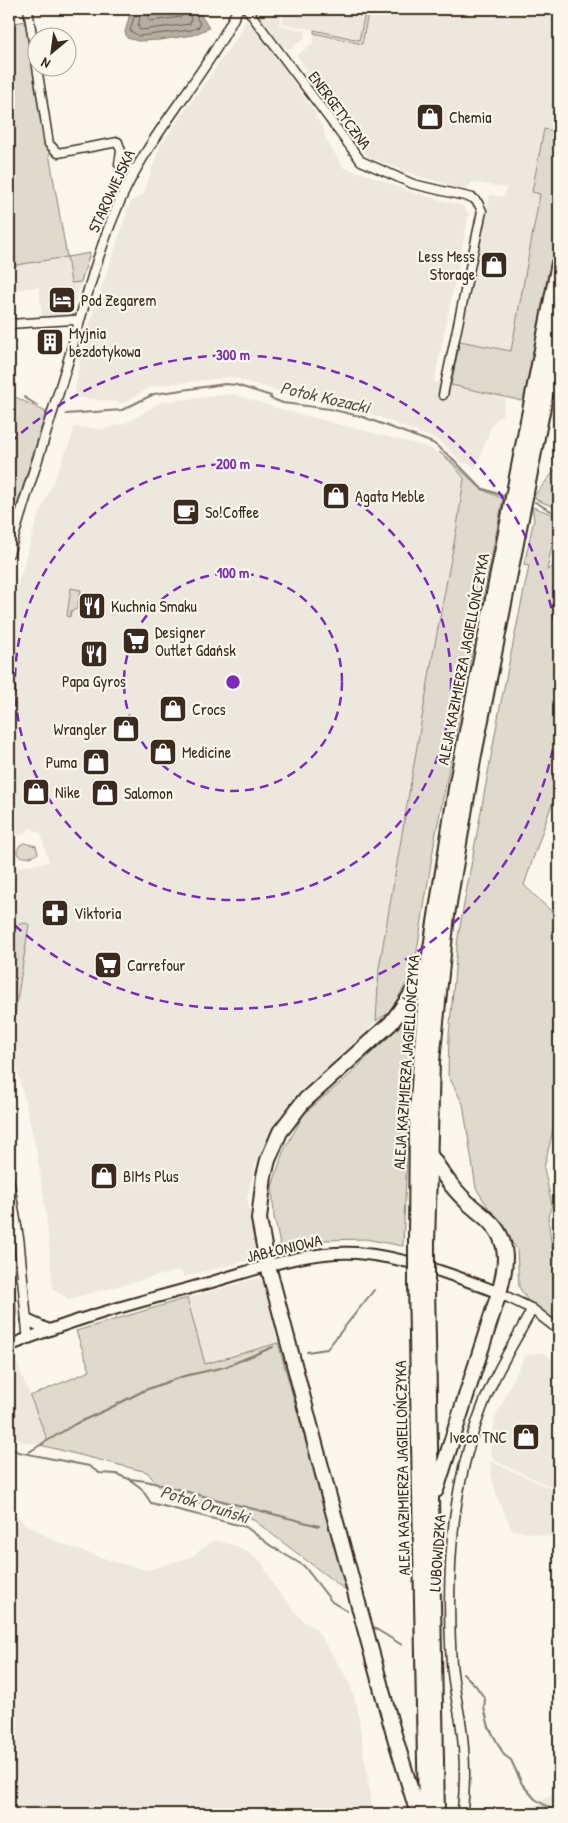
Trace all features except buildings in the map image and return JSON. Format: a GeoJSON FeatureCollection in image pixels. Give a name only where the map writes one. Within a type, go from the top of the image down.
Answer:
{"type":"FeatureCollection","features":[{"type":"Feature","properties":{"kind":"highway","name":"ALEJA KAZIMIERZA JAGIELLOŃCZYKA"},"geometry":{"type":"LineString","coordinates":[[426,1814],[422,1242],[417,1112],[428,967],[460,764],[559,263]]}},
{"type":"Feature","properties":{"kind":"highway","name":"ALEJA KAZIMIERZA JAGIELLOŃCZYKA"},"geometry":{"type":"LineString","coordinates":[[422,1242],[432,1061],[446,923],[475,750],[559,326]]}},
{"type":"Feature","properties":{"kind":"highway"},"geometry":{"type":"LineString","coordinates":[[418,1814],[386,1704],[268,1266],[261,1238],[259,1219],[261,1190],[268,1160],[280,1132],[303,1102],[391,1023],[410,998],[428,967]]}},
{"type":"Feature","properties":{"kind":"highway"},"geometry":{"type":"LineString","coordinates":[[428,1152],[452,1187],[466,1202],[491,1223],[498,1232],[504,1244],[506,1257],[505,1273],[499,1293],[432,1500]]}},
{"type":"Feature","properties":{"kind":"highway","name":"ALEJA KAZIMIERZA JAGIELLOŃCZYKA"},"geometry":{"type":"LineString","coordinates":[[422,1286],[432,1500],[437,1814]]}},
{"type":"Feature","properties":{"kind":"main road","name":"JABŁONIOWA"},"geometry":{"type":"LineString","coordinates":[[9,1346],[28,1337],[134,1303],[301,1257],[332,1253],[363,1254],[402,1261],[457,1277],[499,1293]]}},
{"type":"Feature","properties":{"kind":"main road"},"geometry":{"type":"LineString","coordinates":[[27,1320],[49,1330]]}},
{"type":"Feature","properties":{"kind":"street"},"geometry":{"type":"LineString","coordinates":[[28,9],[49,144],[58,153],[118,142],[121,151],[119,164],[135,170]]}},
{"type":"Feature","properties":{"kind":"street","name":"STAROWIEJSKA"},"geometry":{"type":"LineString","coordinates":[[9,553],[109,228],[135,170],[217,48],[238,9]]}},
{"type":"Feature","properties":{"kind":"street","name":"ENERGETYCZNA"},"geometry":{"type":"LineString","coordinates":[[247,9],[361,161],[406,181],[434,190],[473,198],[478,202],[482,211],[443,395]]}},
{"type":"Feature","properties":{"kind":"street"},"geometry":{"type":"LineString","coordinates":[[9,324],[73,320],[79,323]]}},
{"type":"Feature","properties":{"kind":"street"},"geometry":{"type":"LineString","coordinates":[[9,1181],[19,1241],[28,1337]]}},
{"type":"Feature","properties":{"kind":"street","name":"JABŁONIOWA"},"geometry":{"type":"LineString","coordinates":[[499,1293],[532,1309],[559,1330]]}},
{"type":"Feature","properties":{"kind":"street","name":"LUBOWIDZKA"},"geometry":{"type":"LineString","coordinates":[[462,1814],[464,1757],[453,1680],[449,1626],[452,1531],[461,1474],[482,1408],[491,1385],[532,1309]]}},
{"type":"Feature","properties":{"kind":"shaded area"},"geometry":{"type":"Polygon","coordinates":[[[254,9],[283,9],[279,25],[306,31],[305,37],[290,49],[282,46],[254,9]]]}},
{"type":"Feature","properties":{"kind":"shaded area"},"geometry":{"type":"Polygon","coordinates":[[[285,9],[366,9],[359,40],[282,23],[285,9]]]}},
{"type":"Feature","properties":{"kind":"shaded area"},"geometry":{"type":"Polygon","coordinates":[[[366,9],[369,9],[362,44],[314,33],[314,30],[359,40],[366,9]]]}},
{"type":"Feature","properties":{"kind":"shaded area"},"geometry":{"type":"Polygon","coordinates":[[[369,9],[559,9],[559,132],[544,129],[532,192],[541,194],[511,351],[460,341],[490,195],[504,197],[506,188],[473,182],[465,190],[412,174],[368,157],[331,107],[297,55],[313,43],[315,33],[362,44],[369,9]]]}},
{"type":"Feature","properties":{"kind":"shaded area"},"geometry":{"type":"Polygon","coordinates":[[[245,20],[253,24],[316,114],[315,116],[324,130],[325,138],[344,168],[366,174],[408,191],[463,206],[469,214],[434,382],[505,398],[503,413],[492,424],[476,469],[466,462],[463,464],[443,444],[435,439],[346,404],[323,401],[323,399],[322,401],[305,399],[231,377],[153,386],[123,403],[74,397],[83,343],[131,201],[143,195],[160,146],[241,32],[245,20]]]}},
{"type":"Feature","properties":{"kind":"shaded area"},"geometry":{"type":"Polygon","coordinates":[[[26,21],[28,33],[28,78],[36,78],[67,257],[10,266],[14,319],[9,319],[9,24],[26,21]]]}},
{"type":"Feature","properties":{"kind":"shaded area"},"geometry":{"type":"Polygon","coordinates":[[[544,129],[559,132],[559,237],[527,402],[451,385],[460,341],[511,351],[540,194],[532,192],[544,129]]]}},
{"type":"Feature","properties":{"kind":"shaded area"},"geometry":{"type":"Polygon","coordinates":[[[90,253],[81,282],[71,283],[67,257],[90,253]]]}},
{"type":"Feature","properties":{"kind":"shaded area"},"geometry":{"type":"Polygon","coordinates":[[[67,257],[71,283],[81,282],[71,315],[42,317],[39,287],[11,290],[10,266],[67,257]]]}},
{"type":"Feature","properties":{"kind":"shaded area"},"geometry":{"type":"Polygon","coordinates":[[[9,394],[46,412],[9,531],[9,432],[14,405],[9,401],[9,394]]]}},
{"type":"Feature","properties":{"kind":"shaded area"},"geometry":{"type":"Polygon","coordinates":[[[233,394],[283,410],[428,447],[451,462],[464,478],[379,968],[376,1021],[357,1043],[343,1052],[322,1074],[297,1092],[299,1093],[276,1121],[255,1166],[247,1198],[259,1257],[184,1277],[181,1270],[68,1299],[53,1289],[46,1215],[37,1153],[9,1037],[9,869],[49,862],[41,834],[31,828],[24,834],[9,837],[9,614],[37,520],[71,440],[74,427],[103,429],[126,423],[161,402],[233,394]]]}},
{"type":"Feature","properties":{"kind":"shaded area"},"geometry":{"type":"Polygon","coordinates":[[[559,445],[559,509],[537,500],[534,496],[555,470],[559,445]]]}},
{"type":"Feature","properties":{"kind":"shaded area"},"geometry":{"type":"Polygon","coordinates":[[[439,452],[448,458],[481,489],[503,499],[435,838],[414,970],[390,1012],[376,1021],[379,968],[464,478],[451,462],[439,452]]]}},
{"type":"Feature","properties":{"kind":"shaded area"},"geometry":{"type":"Polygon","coordinates":[[[532,507],[558,516],[547,570],[553,567],[559,543],[559,775],[555,795],[524,885],[559,919],[559,1104],[544,1168],[552,1205],[548,1217],[551,1242],[559,1275],[559,1323],[528,1301],[519,1287],[517,1249],[476,1188],[463,1104],[448,1075],[449,1035],[458,937],[500,707],[529,566],[524,565],[534,519],[532,507]]]}},
{"type":"Feature","properties":{"kind":"shaded area"},"geometry":{"type":"Polygon","coordinates":[[[71,588],[81,590],[77,609],[71,611],[70,617],[67,616],[71,588]]]}},
{"type":"Feature","properties":{"kind":"shaded area"},"geometry":{"type":"Polygon","coordinates":[[[24,843],[36,846],[38,853],[28,857],[22,857],[17,854],[20,845],[24,843]]]}},
{"type":"Feature","properties":{"kind":"shaded area"},"geometry":{"type":"Polygon","coordinates":[[[26,923],[29,925],[15,1014],[9,1020],[9,926],[26,923]]]}},
{"type":"Feature","properties":{"kind":"shaded area"},"geometry":{"type":"Polygon","coordinates":[[[413,1010],[403,1246],[365,1239],[323,1240],[281,1249],[274,1217],[272,1187],[283,1152],[304,1114],[352,1073],[413,1010]]]}},
{"type":"Feature","properties":{"kind":"shaded area"},"geometry":{"type":"Polygon","coordinates":[[[9,1234],[17,1317],[15,1328],[9,1333],[9,1234]]]}},
{"type":"Feature","properties":{"kind":"shaded area"},"geometry":{"type":"Polygon","coordinates":[[[258,1278],[266,1286],[278,1343],[204,1364],[187,1298],[258,1278]]]}},
{"type":"Feature","properties":{"kind":"shaded area"},"geometry":{"type":"Polygon","coordinates":[[[187,1298],[205,1364],[278,1343],[348,1592],[247,1515],[166,1495],[147,1472],[40,1445],[47,1439],[30,1396],[90,1371],[76,1331],[187,1298]]]}},
{"type":"Feature","properties":{"kind":"shaded area","name":"Iveco TNC"},"geometry":{"type":"Polygon","coordinates":[[[543,1352],[559,1367],[559,1490],[495,1461],[490,1455],[495,1419],[514,1377],[525,1356],[543,1352]]]}},
{"type":"Feature","properties":{"kind":"shaded area"},"geometry":{"type":"Polygon","coordinates":[[[9,1360],[18,1365],[47,1439],[40,1445],[23,1442],[9,1435],[9,1360]]]}},
{"type":"Feature","properties":{"kind":"shaded area"},"geometry":{"type":"Polygon","coordinates":[[[490,1461],[559,1492],[559,1538],[512,1530],[497,1497],[490,1461]]]}},
{"type":"Feature","properties":{"kind":"shaded area"},"geometry":{"type":"Polygon","coordinates":[[[9,1508],[24,1523],[59,1543],[115,1562],[148,1570],[191,1557],[215,1540],[239,1547],[261,1561],[274,1586],[304,1622],[315,1628],[349,1681],[357,1706],[373,1814],[9,1814],[9,1508]]]}},
{"type":"Feature","properties":{"kind":"shaded area"},"geometry":{"type":"Polygon","coordinates":[[[559,1788],[559,1814],[523,1814],[540,1802],[559,1788]]]}},
{"type":"Feature","properties":{"kind":"water"},"geometry":{"type":"Polygon","coordinates":[[[200,9],[202,17],[209,28],[193,35],[138,41],[127,38],[125,32],[131,10],[200,9]]]}},
{"type":"Feature","properties":{"kind":"waterway","name":"Potok Kozacki"},"geometry":{"type":"LineString","coordinates":[[66,414],[122,410],[154,394],[225,384],[236,385],[271,396],[270,398],[283,403],[330,409],[363,417],[433,443],[452,458],[481,488],[503,496]]}},
{"type":"Feature","properties":{"kind":"waterway","name":"Potok Kozacki"},"geometry":{"type":"LineString","coordinates":[[9,388],[15,392]]}},
{"type":"Feature","properties":{"kind":"waterway","name":"Potok Kozacki"},"geometry":{"type":"LineString","coordinates":[[24,397],[38,406]]}},
{"type":"Feature","properties":{"kind":"waterway","name":"Potok Kozacki"},"geometry":{"type":"LineString","coordinates":[[535,502],[551,511]]}},
{"type":"Feature","properties":{"kind":"waterway"},"geometry":{"type":"LineString","coordinates":[[307,1352],[327,1349],[374,1290]]}},
{"type":"Feature","properties":{"kind":"waterway"},"geometry":{"type":"LineString","coordinates":[[29,1452],[75,1424],[145,1390],[184,1376],[225,1367],[273,1347]]}},
{"type":"Feature","properties":{"kind":"waterway","name":"Potok Oruński"},"geometry":{"type":"LineString","coordinates":[[9,1447],[18,1452],[89,1466],[99,1473],[116,1474],[129,1479],[141,1488],[151,1503],[246,1527],[271,1546],[304,1566],[332,1602],[347,1611]]}},
{"type":"Feature","properties":{"kind":"waterway"},"geometry":{"type":"LineString","coordinates":[[130,1479],[146,1481],[319,1526]]}},
{"type":"Feature","properties":{"kind":"waterway","name":"Potok Oruński"},"geometry":{"type":"LineString","coordinates":[[371,1626],[402,1645]]}},
{"type":"Feature","properties":{"kind":"waterway","name":"Potok Oruński"},"geometry":{"type":"LineString","coordinates":[[463,1673],[476,1686],[485,1699],[484,1708],[489,1727],[504,1755],[511,1760],[522,1784],[535,1799],[559,1814]]}},
{"type":"Feature","properties":{"kind":"place","name":"Chemia"},"geometry":{"type":"Point","coordinates":[430,117]}},
{"type":"Feature","properties":{"kind":"place","name":"Less Mess Storage"},"geometry":{"type":"Point","coordinates":[494,265]}},
{"type":"Feature","properties":{"kind":"place","name":"Pod Zegarem"},"geometry":{"type":"Point","coordinates":[62,300]}},
{"type":"Feature","properties":{"kind":"place","name":"Myjnia bezdotykowa"},"geometry":{"type":"Point","coordinates":[50,342]}},
{"type":"Feature","properties":{"kind":"place","name":"Agata Meble"},"geometry":{"type":"Point","coordinates":[336,496]}},
{"type":"Feature","properties":{"kind":"place","name":"So!Coffee"},"geometry":{"type":"Point","coordinates":[186,512]}},
{"type":"Feature","properties":{"kind":"place","name":"Kuchnia Smaku"},"geometry":{"type":"Point","coordinates":[92,606]}},
{"type":"Feature","properties":{"kind":"place","name":"Designer Outlet Gdańsk"},"geometry":{"type":"Point","coordinates":[136,641]}},
{"type":"Feature","properties":{"kind":"place","name":"Papa Gyros"},"geometry":{"type":"Point","coordinates":[94,654]}},
{"type":"Feature","properties":{"kind":"place","name":"Crocs"},"geometry":{"type":"Point","coordinates":[173,709]}},
{"type":"Feature","properties":{"kind":"place","name":"Wrangler"},"geometry":{"type":"Point","coordinates":[126,729]}},
{"type":"Feature","properties":{"kind":"place","name":"Medicine"},"geometry":{"type":"Point","coordinates":[163,752]}},
{"type":"Feature","properties":{"kind":"place","name":"Puma"},"geometry":{"type":"Point","coordinates":[96,762]}},
{"type":"Feature","properties":{"kind":"place","name":"Nike"},"geometry":{"type":"Point","coordinates":[36,792]}},
{"type":"Feature","properties":{"kind":"place","name":"Salomon"},"geometry":{"type":"Point","coordinates":[105,793]}},
{"type":"Feature","properties":{"kind":"place","name":"Viktoria"},"geometry":{"type":"Point","coordinates":[55,913]}},
{"type":"Feature","properties":{"kind":"place","name":"Carrefour"},"geometry":{"type":"Point","coordinates":[108,965]}},
{"type":"Feature","properties":{"kind":"place","name":"BIMs Plus"},"geometry":{"type":"Point","coordinates":[104,1176]}},
{"type":"Feature","properties":{"kind":"place","name":"Iveco TNC"},"geometry":{"type":"Point","coordinates":[526,1437]}}]}
